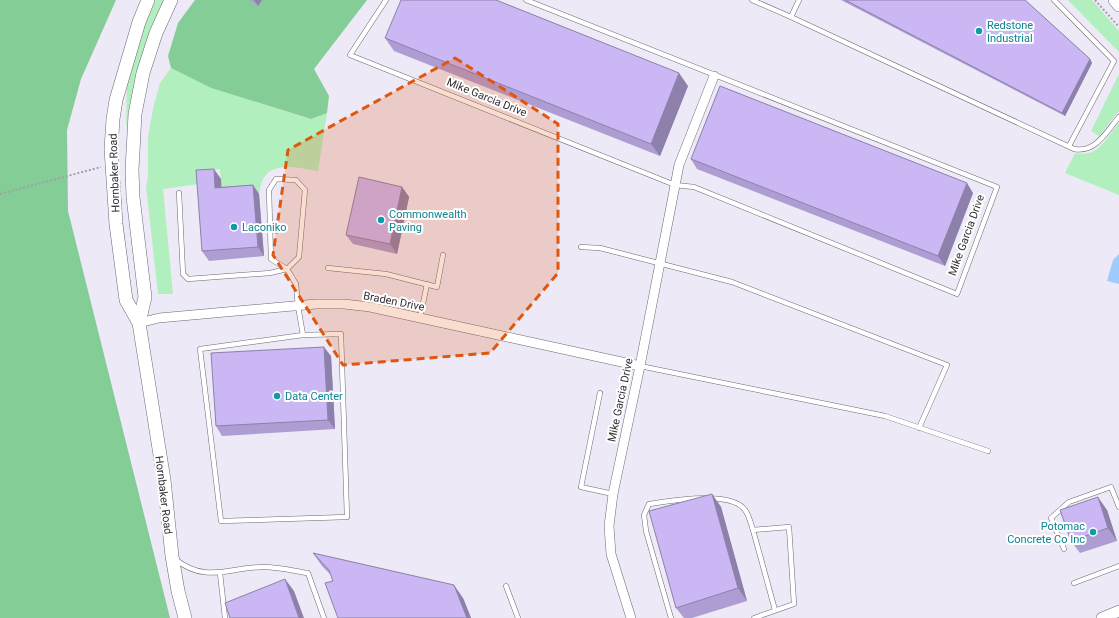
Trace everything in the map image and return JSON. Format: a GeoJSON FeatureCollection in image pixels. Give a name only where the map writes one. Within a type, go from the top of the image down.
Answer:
{"type":"FeatureCollection","features":[{"type":"Feature","properties":{"kind":"main road","name":"Hornbaker Road"},"geometry":{"type":"LineString","coordinates":[[148,0],[116,100],[113,119],[112,164],[116,224],[126,300],[139,323],[164,480],[172,556],[178,591],[185,618]]}},
{"type":"Feature","properties":{"kind":"main road","name":"Hornbaker Road"},"geometry":{"type":"LineString","coordinates":[[139,323],[145,297],[133,197],[132,141],[135,114],[143,73],[156,33],[171,0]]}},
{"type":"Feature","properties":{"kind":"main road"},"geometry":{"type":"LineString","coordinates":[[1115,0],[1119,5]]}},
{"type":"Feature","properties":{"kind":"street","name":"Mike Garcia Drive"},"geometry":{"type":"LineString","coordinates":[[632,618],[611,554],[608,526],[612,494],[640,366],[679,165],[714,76]]}},
{"type":"Feature","properties":{"kind":"street","name":"Braden Drive"},"geometry":{"type":"LineString","coordinates":[[139,323],[160,318],[298,306],[344,304],[420,318],[640,366]]}},
{"type":"Feature","properties":{"kind":"street"},"geometry":{"type":"LineString","coordinates":[[1102,618],[1119,611]]}},
{"type":"Feature","properties":{"kind":"lane","name":"Mike Garcia Drive"},"geometry":{"type":"LineString","coordinates":[[386,0],[350,55],[675,185],[694,187],[957,294],[997,187],[714,76],[526,0]]}},
{"type":"Feature","properties":{"kind":"lane"},"geometry":{"type":"LineString","coordinates":[[752,0],[1069,146],[1082,150],[1091,148],[1119,117]]}},
{"type":"Feature","properties":{"kind":"lane"},"geometry":{"type":"LineString","coordinates":[[791,17],[799,0]]}},
{"type":"Feature","properties":{"kind":"lane"},"geometry":{"type":"LineString","coordinates":[[1054,0],[1114,61],[1069,146]]}},
{"type":"Feature","properties":{"kind":"lane"},"geometry":{"type":"LineString","coordinates":[[179,193],[183,274],[188,279],[270,273],[287,269],[299,257],[305,190],[296,180],[276,179],[269,190],[271,259],[287,269],[296,284],[303,335]]}},
{"type":"Feature","properties":{"kind":"lane"},"geometry":{"type":"LineString","coordinates":[[581,247],[600,248],[660,262],[732,282],[947,365],[919,428]]}},
{"type":"Feature","properties":{"kind":"lane"},"geometry":{"type":"LineString","coordinates":[[328,268],[386,274],[437,287],[443,255]]}},
{"type":"Feature","properties":{"kind":"lane"},"geometry":{"type":"LineString","coordinates":[[420,318],[427,284]]}},
{"type":"Feature","properties":{"kind":"lane"},"geometry":{"type":"LineString","coordinates":[[342,334],[347,517],[221,521],[200,349],[303,335],[342,334]]}},
{"type":"Feature","properties":{"kind":"lane"},"geometry":{"type":"LineString","coordinates":[[640,366],[885,416],[988,451]]}},
{"type":"Feature","properties":{"kind":"lane"},"geometry":{"type":"LineString","coordinates":[[600,394],[581,487],[612,494]]}},
{"type":"Feature","properties":{"kind":"lane"},"geometry":{"type":"LineString","coordinates":[[1064,549],[1051,518],[1069,502],[1111,487],[1119,507]]}},
{"type":"Feature","properties":{"kind":"lane"},"geometry":{"type":"LineString","coordinates":[[671,618],[646,531],[644,515],[649,504],[699,497],[729,501],[745,509],[753,530],[775,610]]}},
{"type":"Feature","properties":{"kind":"lane"},"geometry":{"type":"LineString","coordinates":[[753,530],[789,527],[794,604],[754,618]]}},
{"type":"Feature","properties":{"kind":"lane"},"geometry":{"type":"LineString","coordinates":[[172,556],[186,568],[209,574],[265,567],[308,573],[324,618]]}},
{"type":"Feature","properties":{"kind":"lane"},"geometry":{"type":"LineString","coordinates":[[1074,583],[1119,566]]}},
{"type":"Feature","properties":{"kind":"lane"},"geometry":{"type":"LineString","coordinates":[[220,572],[225,618]]}},
{"type":"Feature","properties":{"kind":"lane"},"geometry":{"type":"LineString","coordinates":[[506,586],[518,618]]}},
{"type":"Feature","properties":{"kind":"path"},"geometry":{"type":"LineString","coordinates":[[1095,0],[1119,27]]}},
{"type":"Feature","properties":{"kind":"path"},"geometry":{"type":"LineString","coordinates":[[0,194],[112,164]]}},
{"type":"Feature","properties":{"kind":"highlighted area"},"geometry":{"type":"Polygon","coordinates":[[[455,58],[558,124],[558,273],[490,353],[343,365],[273,255],[288,150],[455,58]]]}},
{"type":"Feature","properties":{"kind":"green space"},"geometry":{"type":"Polygon","coordinates":[[[0,0],[116,0],[81,79],[67,130],[68,211],[170,618],[0,618],[0,0]]]}},
{"type":"Feature","properties":{"kind":"green space"},"geometry":{"type":"Polygon","coordinates":[[[156,0],[165,0],[135,80],[126,127],[127,78],[140,36],[156,0]]]}},
{"type":"Feature","properties":{"kind":"green space"},"geometry":{"type":"Polygon","coordinates":[[[195,0],[367,0],[314,69],[329,96],[327,113],[311,119],[211,88],[171,68],[168,56],[178,23],[195,0]]]}},
{"type":"Feature","properties":{"kind":"green space"},"geometry":{"type":"Polygon","coordinates":[[[1068,0],[1092,0],[1119,31],[1119,52],[1068,0]]]}},
{"type":"Feature","properties":{"kind":"green space"},"geometry":{"type":"Polygon","coordinates":[[[171,68],[211,88],[310,119],[327,113],[318,171],[288,167],[274,169],[263,179],[259,194],[222,197],[220,169],[198,171],[199,184],[163,189],[173,294],[158,294],[146,186],[148,178],[148,137],[160,83],[171,68]]]}},
{"type":"Feature","properties":{"kind":"green space"},"geometry":{"type":"Polygon","coordinates":[[[1119,74],[1119,111],[1099,136],[1091,131],[1119,74]]]}},
{"type":"Feature","properties":{"kind":"green space"},"geometry":{"type":"Polygon","coordinates":[[[1119,123],[1119,195],[1065,173],[1075,153],[1090,153],[1096,150],[1101,146],[1119,123]]]}},
{"type":"Feature","properties":{"kind":"water"},"geometry":{"type":"Polygon","coordinates":[[[1119,254],[1119,284],[1107,281],[1113,260],[1119,254]]]}},
{"type":"Feature","properties":{"kind":"building"},"geometry":{"type":"Polygon","coordinates":[[[401,0],[496,0],[679,73],[651,144],[385,38],[401,0]]]}},
{"type":"Feature","properties":{"kind":"building","name":"Redstone Industrial"},"geometry":{"type":"Polygon","coordinates":[[[845,0],[1025,0],[1090,59],[1062,113],[845,0]]]}},
{"type":"Feature","properties":{"kind":"building"},"geometry":{"type":"Polygon","coordinates":[[[720,86],[967,183],[938,256],[691,159],[720,86]]]}},
{"type":"Feature","properties":{"kind":"building","name":"Laconiko"},"geometry":{"type":"Polygon","coordinates":[[[214,169],[215,188],[253,185],[258,247],[202,251],[196,170],[214,169]]]}},
{"type":"Feature","properties":{"kind":"building","name":"Commonwealth Paving"},"geometry":{"type":"Polygon","coordinates":[[[359,177],[402,187],[390,244],[346,235],[359,177]]]}},
{"type":"Feature","properties":{"kind":"building","name":"Data Center"},"geometry":{"type":"Polygon","coordinates":[[[324,347],[328,420],[216,426],[211,353],[324,347]]]}},
{"type":"Feature","properties":{"kind":"building"},"geometry":{"type":"Polygon","coordinates":[[[712,494],[738,588],[676,608],[649,511],[712,494]]]}},
{"type":"Feature","properties":{"kind":"building"},"geometry":{"type":"Polygon","coordinates":[[[1098,497],[1108,528],[1071,541],[1060,510],[1098,497]]]}},
{"type":"Feature","properties":{"kind":"building"},"geometry":{"type":"Polygon","coordinates":[[[313,553],[454,585],[467,618],[338,618],[325,583],[333,581],[329,570],[313,553]]]}},
{"type":"Feature","properties":{"kind":"building"},"geometry":{"type":"Polygon","coordinates":[[[285,579],[299,618],[230,618],[225,603],[285,579]]]}},
{"type":"Feature","properties":{"kind":"place","name":"Redstone Industrial"},"geometry":{"type":"Point","coordinates":[979,31]}},
{"type":"Feature","properties":{"kind":"place","name":"Commonwealth Paving"},"geometry":{"type":"Point","coordinates":[381,220]}},
{"type":"Feature","properties":{"kind":"place","name":"Laconiko"},"geometry":{"type":"Point","coordinates":[234,227]}},
{"type":"Feature","properties":{"kind":"place","name":"Data Center"},"geometry":{"type":"Point","coordinates":[277,396]}},
{"type":"Feature","properties":{"kind":"place","name":"Potomac Concrete Co Inc"},"geometry":{"type":"Point","coordinates":[1093,532]}}]}
